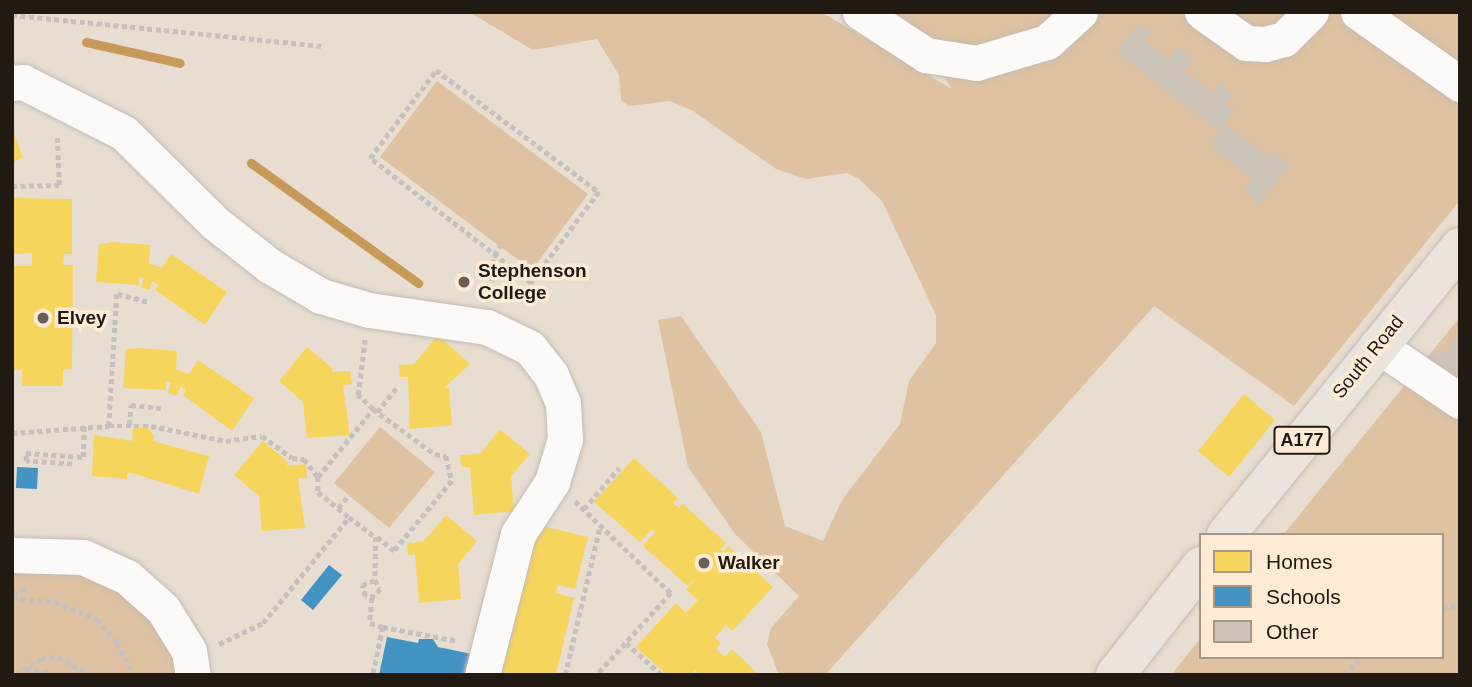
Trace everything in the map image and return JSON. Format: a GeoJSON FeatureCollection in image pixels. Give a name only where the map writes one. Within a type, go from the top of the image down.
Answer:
{"type":"FeatureCollection","features":[{"type":"Feature","properties":{"kind":"main road","name":"South Road"},"geometry":{"type":"LineString","coordinates":[[1228,533],[1377,345],[1460,247]]}},
{"type":"Feature","properties":{"kind":"main road"},"geometry":{"type":"LineString","coordinates":[[1115,675],[1199,569]]}},
{"type":"Feature","properties":{"kind":"street"},"geometry":{"type":"LineString","coordinates":[[860,12],[926,55],[976,63],[1047,42],[1080,12]]}},
{"type":"Feature","properties":{"kind":"street"},"geometry":{"type":"LineString","coordinates":[[1202,12],[1245,43],[1265,44],[1284,39],[1311,12]]}},
{"type":"Feature","properties":{"kind":"street"},"geometry":{"type":"LineString","coordinates":[[1358,12],[1460,84]]}},
{"type":"Feature","properties":{"kind":"street"},"geometry":{"type":"LineString","coordinates":[[12,83],[23,82],[124,133],[215,223],[270,266],[321,296],[369,310],[487,327],[530,348],[551,375],[563,403],[565,439],[552,482],[518,534],[485,661]]}},
{"type":"Feature","properties":{"kind":"street"},"geometry":{"type":"LineString","coordinates":[[1377,345],[1460,401]]}},
{"type":"Feature","properties":{"kind":"street"},"geometry":{"type":"LineString","coordinates":[[12,555],[83,557],[127,577],[163,609],[192,666]]}},
{"type":"Feature","properties":{"kind":"path"},"geometry":{"type":"LineString","coordinates":[[12,15],[321,46]]}},
{"type":"Feature","properties":{"kind":"path"},"geometry":{"type":"LineString","coordinates":[[436,70],[599,192],[531,283],[494,255],[370,158],[436,70]]}},
{"type":"Feature","properties":{"kind":"path"},"geometry":{"type":"LineString","coordinates":[[12,186],[59,185],[55,98]]}},
{"type":"Feature","properties":{"kind":"path"},"geometry":{"type":"LineString","coordinates":[[487,327],[494,255],[500,246]]}},
{"type":"Feature","properties":{"kind":"path"},"geometry":{"type":"LineString","coordinates":[[108,426],[117,294],[147,302]]}},
{"type":"Feature","properties":{"kind":"path"},"geometry":{"type":"LineString","coordinates":[[12,433],[84,426],[130,425],[226,441],[262,436],[292,458],[304,459],[318,477],[318,492],[394,551],[452,481],[446,456],[435,454],[375,411],[358,395],[369,310]]}},
{"type":"Feature","properties":{"kind":"path"},"geometry":{"type":"LineString","coordinates":[[318,477],[397,387]]}},
{"type":"Feature","properties":{"kind":"path"},"geometry":{"type":"LineString","coordinates":[[130,425],[131,405],[161,408]]}},
{"type":"Feature","properties":{"kind":"path"},"geometry":{"type":"LineString","coordinates":[[72,464],[26,461],[26,453],[83,457],[84,426]]}},
{"type":"Feature","properties":{"kind":"path"},"geometry":{"type":"LineString","coordinates":[[584,509],[619,468]]}},
{"type":"Feature","properties":{"kind":"path"},"geometry":{"type":"LineString","coordinates":[[552,482],[671,593],[597,675]]}},
{"type":"Feature","properties":{"kind":"path"},"geometry":{"type":"LineString","coordinates":[[338,508],[349,495]]}},
{"type":"Feature","properties":{"kind":"path"},"geometry":{"type":"LineString","coordinates":[[192,666],[263,623],[349,517]]}},
{"type":"Feature","properties":{"kind":"path"},"geometry":{"type":"LineString","coordinates":[[565,675],[600,526]]}},
{"type":"Feature","properties":{"kind":"path"},"geometry":{"type":"LineString","coordinates":[[376,537],[375,580],[379,592],[372,598],[370,623],[485,661]]}},
{"type":"Feature","properties":{"kind":"path"},"geometry":{"type":"LineString","coordinates":[[372,598],[361,588],[366,581],[375,580]]}},
{"type":"Feature","properties":{"kind":"path"},"geometry":{"type":"LineString","coordinates":[[12,598],[55,602],[97,620],[117,643],[134,675]]}},
{"type":"Feature","properties":{"kind":"path"},"geometry":{"type":"LineString","coordinates":[[373,675],[383,627]]}},
{"type":"Feature","properties":{"kind":"path"},"geometry":{"type":"LineString","coordinates":[[626,642],[662,675]]}},
{"type":"Feature","properties":{"kind":"path"},"geometry":{"type":"LineString","coordinates":[[18,675],[41,659],[58,657],[90,675]]}},
{"type":"Feature","properties":{"kind":"path"},"geometry":{"type":"LineString","coordinates":[[1345,675],[1359,659]]}},
{"type":"Feature","properties":{"kind":"path"},"geometry":{"type":"LineString","coordinates":[[25,668],[60,675]]}},
{"type":"Feature","properties":{"kind":"shaded area"},"geometry":{"type":"Polygon","coordinates":[[[469,12],[821,12],[952,89],[911,30],[880,12],[1460,12],[1460,200],[1294,406],[1154,306],[827,673],[779,675],[767,644],[771,628],[799,596],[736,535],[688,467],[658,320],[681,316],[761,432],[785,526],[823,541],[842,500],[900,424],[909,381],[936,343],[936,315],[882,201],[858,178],[847,173],[806,179],[776,169],[693,111],[670,101],[629,106],[621,100],[619,75],[597,39],[533,50],[469,12]]]}},
{"type":"Feature","properties":{"kind":"shaded area"},"geometry":{"type":"Polygon","coordinates":[[[437,81],[588,194],[532,270],[380,157],[437,81]]]}},
{"type":"Feature","properties":{"kind":"shaded area"},"geometry":{"type":"Polygon","coordinates":[[[1460,317],[1460,675],[1171,675],[1199,640],[1199,659],[1444,659],[1444,533],[1285,533],[1460,317]]]}},
{"type":"Feature","properties":{"kind":"shaded area"},"geometry":{"type":"Polygon","coordinates":[[[380,427],[435,472],[389,528],[334,483],[380,427]]]}},
{"type":"Feature","properties":{"kind":"shaded area"},"geometry":{"type":"Polygon","coordinates":[[[12,563],[75,564],[137,594],[187,675],[12,675],[12,563]]]}},
{"type":"Feature","properties":{"kind":"building: Homes"},"geometry":{"type":"Polygon","coordinates":[[[12,128],[23,158],[12,162],[12,128]]]}},
{"type":"Feature","properties":{"kind":"building: Homes","name":"Elvey"},"geometry":{"type":"Polygon","coordinates":[[[13,198],[72,199],[72,254],[64,254],[63,265],[73,265],[72,369],[63,370],[63,386],[22,386],[22,370],[14,370],[14,266],[32,266],[32,253],[12,254],[13,198]]]}},
{"type":"Feature","properties":{"kind":"building: Homes"},"geometry":{"type":"Polygon","coordinates":[[[113,242],[150,245],[149,263],[162,268],[171,254],[227,292],[205,325],[155,290],[159,285],[152,281],[150,290],[141,288],[144,278],[139,276],[139,285],[96,282],[99,244],[113,242]]]}},
{"type":"Feature","properties":{"kind":"building: Homes"},"geometry":{"type":"Polygon","coordinates":[[[438,335],[470,364],[444,388],[449,388],[452,425],[410,429],[408,377],[400,377],[399,365],[414,364],[438,335]]]}},
{"type":"Feature","properties":{"kind":"building: Homes"},"geometry":{"type":"Polygon","coordinates":[[[307,347],[333,369],[331,372],[350,371],[352,384],[343,385],[350,435],[307,438],[303,402],[279,381],[307,347]]]}},
{"type":"Feature","properties":{"kind":"building: Homes"},"geometry":{"type":"Polygon","coordinates":[[[126,349],[177,351],[176,369],[189,374],[198,360],[254,398],[232,431],[183,395],[186,390],[180,386],[177,396],[168,393],[171,383],[166,381],[166,390],[123,388],[126,349]]]}},
{"type":"Feature","properties":{"kind":"building: Homes"},"geometry":{"type":"Polygon","coordinates":[[[1244,394],[1275,420],[1229,477],[1198,451],[1244,394]]]}},
{"type":"Feature","properties":{"kind":"building: Homes"},"geometry":{"type":"Polygon","coordinates":[[[148,427],[155,438],[152,441],[209,456],[199,494],[132,473],[127,473],[127,479],[92,476],[94,435],[133,441],[132,429],[148,427]]]}},
{"type":"Feature","properties":{"kind":"building: Homes"},"geometry":{"type":"Polygon","coordinates":[[[500,429],[530,454],[511,476],[514,511],[474,515],[470,467],[461,467],[460,455],[480,454],[500,429]]]}},
{"type":"Feature","properties":{"kind":"building: Homes"},"geometry":{"type":"Polygon","coordinates":[[[263,441],[289,463],[286,466],[306,464],[307,478],[298,478],[305,528],[262,531],[259,496],[234,475],[263,441]]]}},
{"type":"Feature","properties":{"kind":"building: Homes","name":"Walker"},"geometry":{"type":"Polygon","coordinates":[[[634,458],[678,498],[673,503],[679,508],[683,504],[726,543],[720,549],[724,552],[728,546],[773,587],[732,631],[726,625],[715,638],[721,643],[716,649],[725,657],[732,649],[759,675],[700,675],[695,670],[691,675],[667,675],[636,647],[676,603],[686,613],[698,600],[686,590],[699,575],[688,586],[643,546],[655,532],[652,529],[640,542],[594,502],[634,458]]]}},
{"type":"Feature","properties":{"kind":"building: Homes"},"geometry":{"type":"Polygon","coordinates":[[[446,515],[477,541],[458,564],[461,599],[419,603],[415,554],[408,555],[407,543],[423,542],[446,515]]]}},
{"type":"Feature","properties":{"kind":"building: Homes"},"geometry":{"type":"Polygon","coordinates":[[[533,524],[588,537],[575,589],[558,585],[556,593],[574,598],[556,675],[496,675],[518,585],[525,586],[527,577],[520,576],[533,524]]]}},
{"type":"Feature","properties":{"kind":"building: Schools"},"geometry":{"type":"Polygon","coordinates":[[[17,467],[38,468],[37,489],[16,488],[17,467]]]}},
{"type":"Feature","properties":{"kind":"building: Schools"},"geometry":{"type":"Polygon","coordinates":[[[329,565],[342,575],[313,610],[301,600],[329,565]]]}},
{"type":"Feature","properties":{"kind":"building: Schools"},"geometry":{"type":"Polygon","coordinates":[[[387,637],[418,643],[419,639],[433,639],[438,647],[472,654],[467,675],[379,675],[387,637]]]}},
{"type":"Feature","properties":{"kind":"building: Other"},"geometry":{"type":"Polygon","coordinates":[[[1139,24],[1151,32],[1145,41],[1169,59],[1178,47],[1194,60],[1184,71],[1213,93],[1220,84],[1233,94],[1226,103],[1235,110],[1219,131],[1116,52],[1139,24]]]}},
{"type":"Feature","properties":{"kind":"building: Other"},"geometry":{"type":"Polygon","coordinates":[[[1226,124],[1269,157],[1274,152],[1290,165],[1259,204],[1243,191],[1252,179],[1209,146],[1226,124]]]}},
{"type":"Feature","properties":{"kind":"building: Other"},"geometry":{"type":"Polygon","coordinates":[[[1449,342],[1460,342],[1460,370],[1431,372],[1430,353],[1449,352],[1449,342]]]}},
{"type":"Feature","properties":{"kind":"waterway"},"geometry":{"type":"LineString","coordinates":[[86,42],[180,63]]}},
{"type":"Feature","properties":{"kind":"waterway"},"geometry":{"type":"LineString","coordinates":[[251,163],[418,283]]}},
{"type":"Feature","properties":{"kind":"place","name":"Stephenson College"},"geometry":{"type":"Point","coordinates":[464,282]}},
{"type":"Feature","properties":{"kind":"place","name":"Elvey"},"geometry":{"type":"Point","coordinates":[43,318]}},
{"type":"Feature","properties":{"kind":"place","name":"Walker"},"geometry":{"type":"Point","coordinates":[704,563]}}]}
